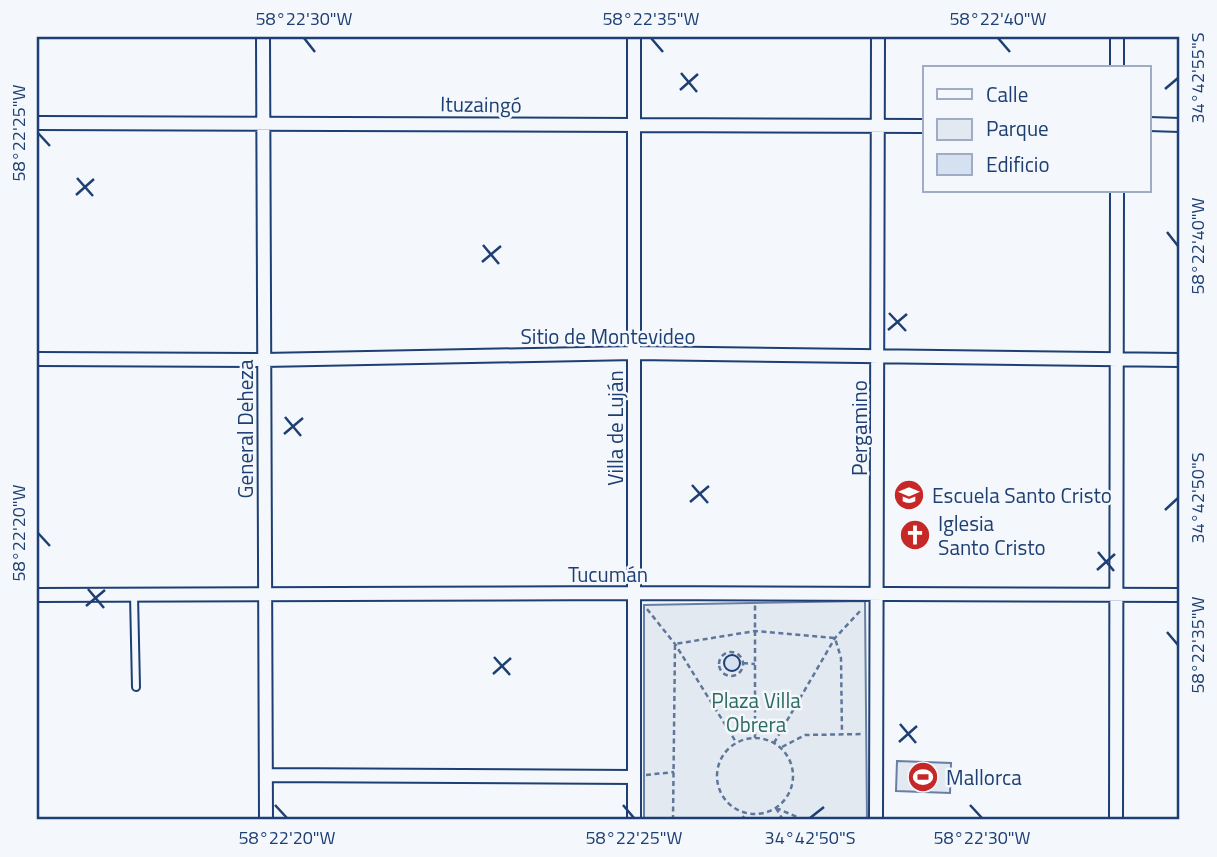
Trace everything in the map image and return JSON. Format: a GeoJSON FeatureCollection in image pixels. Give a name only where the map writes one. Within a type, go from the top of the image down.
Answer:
{"type":"FeatureCollection","features":[{"type":"Feature","properties":{"kind":"street","name":"General Deheza"},"geometry":{"type":"LineString","coordinates":[[263,37],[266,820]]}},
{"type":"Feature","properties":{"kind":"street","name":"Villa de Luján"},"geometry":{"type":"LineString","coordinates":[[634,37],[634,820]]}},
{"type":"Feature","properties":{"kind":"street","name":"Pergamino"},"geometry":{"type":"LineString","coordinates":[[876,820],[878,37]]}},
{"type":"Feature","properties":{"kind":"street"},"geometry":{"type":"LineString","coordinates":[[1116,37],[1117,66]]}},
{"type":"Feature","properties":{"kind":"street","name":"Ituzaingó"},"geometry":{"type":"LineString","coordinates":[[37,123],[923,126]]}},
{"type":"Feature","properties":{"kind":"street"},"geometry":{"type":"LineString","coordinates":[[1150,124],[1180,124]]}},
{"type":"Feature","properties":{"kind":"street"},"geometry":{"type":"LineString","coordinates":[[1116,820],[1117,192]]}},
{"type":"Feature","properties":{"kind":"street","name":"Sitio de Montevideo"},"geometry":{"type":"LineString","coordinates":[[37,359],[264,360],[635,353],[1180,360]]}},
{"type":"Feature","properties":{"kind":"street","name":"Tucumán"},"geometry":{"type":"LineString","coordinates":[[37,595],[1180,595]]}},
{"type":"Feature","properties":{"kind":"street"},"geometry":{"type":"LineString","coordinates":[[267,775],[634,776]]}},
{"type":"Feature","properties":{"kind":"lane"},"geometry":{"type":"LineString","coordinates":[[134,595],[136,687]]}},
{"type":"Feature","properties":{"kind":"path"},"geometry":{"type":"LineString","coordinates":[[634,593],[675,644],[736,742]]}},
{"type":"Feature","properties":{"kind":"path"},"geometry":{"type":"LineString","coordinates":[[755,593],[755,738]]}},
{"type":"Feature","properties":{"kind":"path"},"geometry":{"type":"LineString","coordinates":[[774,743],[835,638],[877,593]]}},
{"type":"Feature","properties":{"kind":"path"},"geometry":{"type":"LineString","coordinates":[[675,644],[755,631],[835,638]]}},
{"type":"Feature","properties":{"kind":"path"},"geometry":{"type":"LineString","coordinates":[[835,638],[841,659],[842,734]]}},
{"type":"Feature","properties":{"kind":"path"},"geometry":{"type":"LineString","coordinates":[[673,820],[675,644]]}},
{"type":"Feature","properties":{"kind":"path"},"geometry":{"type":"LineString","coordinates":[[729,652],[740,655],[743,663],[738,673],[731,676],[723,673],[719,663],[729,652]]}},
{"type":"Feature","properties":{"kind":"path"},"geometry":{"type":"LineString","coordinates":[[743,663],[755,664]]}},
{"type":"Feature","properties":{"kind":"path"},"geometry":{"type":"LineString","coordinates":[[781,748],[805,735],[877,734]]}},
{"type":"Feature","properties":{"kind":"path"},"geometry":{"type":"LineString","coordinates":[[755,738],[774,743],[788,757],[793,779],[790,791],[776,808],[754,815],[746,814],[726,802],[716,782],[720,759],[736,742],[755,738]]}},
{"type":"Feature","properties":{"kind":"path"},"geometry":{"type":"LineString","coordinates":[[634,776],[674,772]]}},
{"type":"Feature","properties":{"kind":"path"},"geometry":{"type":"LineString","coordinates":[[776,808],[783,820]]}},
{"type":"Feature","properties":{"kind":"path"},"geometry":{"type":"LineString","coordinates":[[776,808],[802,818],[832,820]]}},
{"type":"Feature","properties":{"kind":"path"},"geometry":{"type":"LineString","coordinates":[[741,820],[746,814]]}},
{"type":"Feature","properties":{"kind":"path"},"geometry":{"type":"LineString","coordinates":[[754,815],[754,820]]}},
{"type":"Feature","properties":{"kind":"green space","name":"Plaza Villa Obrera"},"geometry":{"type":"Polygon","coordinates":[[[865,601],[867,820],[644,820],[644,605],[865,601]]]}},
{"type":"Feature","properties":{"kind":"green space","name":"Mallorca"},"geometry":{"type":"Polygon","coordinates":[[[897,761],[951,763],[950,793],[896,791],[897,761]]]}},
{"type":"Feature","properties":{"kind":"building"},"geometry":{"type":"Polygon","coordinates":[[[729,655],[735,655],[740,663],[738,669],[729,671],[724,666],[724,660],[729,655]]]}},
{"type":"Feature","properties":{"kind":"place","name":"Escuela Santo Cristo"},"geometry":{"type":"Point","coordinates":[909,495]}},
{"type":"Feature","properties":{"kind":"place","name":"Iglesia Santo Cristo"},"geometry":{"type":"Point","coordinates":[915,535]}},
{"type":"Feature","properties":{"kind":"place","name":"Mallorca"},"geometry":{"type":"Point","coordinates":[923,777]}}]}
